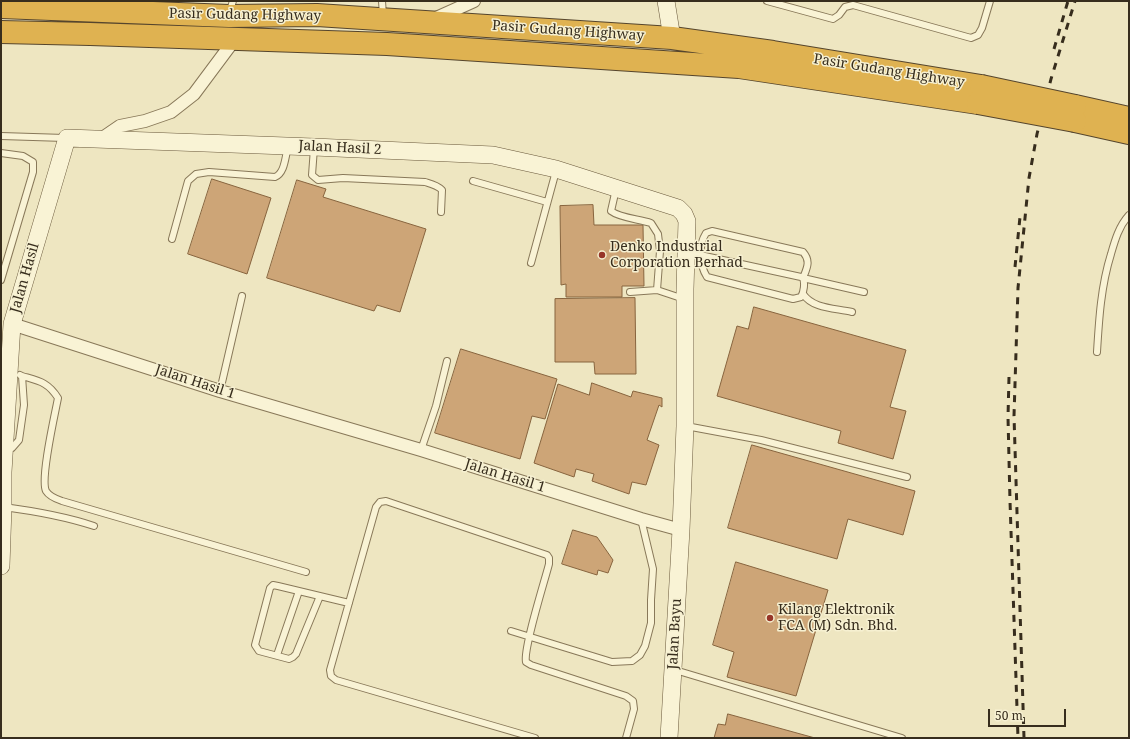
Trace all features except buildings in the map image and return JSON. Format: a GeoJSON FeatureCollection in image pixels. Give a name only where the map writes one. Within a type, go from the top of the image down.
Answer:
{"type":"FeatureCollection","features":[{"type":"Feature","properties":{"kind":"highway","name":"Pasir Gudang Highway"},"geometry":{"type":"LineString","coordinates":[[1,7],[230,9],[316,12],[383,10],[427,21],[672,38],[781,53],[979,95],[1075,113],[1129,118]]}},
{"type":"Feature","properties":{"kind":"highway","name":"Pasir Gudang Highway"},"geometry":{"type":"LineString","coordinates":[[1,32],[386,44],[573,55],[739,67],[979,95]]}},
{"type":"Feature","properties":{"kind":"highway","name":"Pasir Gudang Highway"},"geometry":{"type":"LineString","coordinates":[[1075,113],[1129,133]]}},
{"type":"Feature","properties":{"kind":"street"},"geometry":{"type":"LineString","coordinates":[[427,21],[474,1]]}},
{"type":"Feature","properties":{"kind":"street"},"geometry":{"type":"LineString","coordinates":[[666,1],[672,38]]}},
{"type":"Feature","properties":{"kind":"street"},"geometry":{"type":"LineString","coordinates":[[101,139],[120,126],[145,121],[171,112],[194,94],[235,39]]}},
{"type":"Feature","properties":{"kind":"street","name":"Jalan Hasil 2"},"geometry":{"type":"LineString","coordinates":[[67,138],[493,155],[556,169],[678,208],[684,214],[687,221],[693,254]]}},
{"type":"Feature","properties":{"kind":"street","name":"Jalan Hasil"},"geometry":{"type":"LineString","coordinates":[[1,566],[2,472],[16,374],[12,324],[67,138]]}},
{"type":"Feature","properties":{"kind":"street"},"geometry":{"type":"LineString","coordinates":[[681,530],[685,426],[685,299],[693,254]]}},
{"type":"Feature","properties":{"kind":"street","name":"Jalan Hasil 1"},"geometry":{"type":"LineString","coordinates":[[12,324],[220,391],[421,450],[641,519],[681,530]]}},
{"type":"Feature","properties":{"kind":"street","name":"Jalan Bayu"},"geometry":{"type":"LineString","coordinates":[[669,738],[681,530]]}},
{"type":"Feature","properties":{"kind":"lane"},"geometry":{"type":"LineString","coordinates":[[767,1],[833,19],[840,15],[845,7],[853,5],[971,38],[978,35],[982,28],[990,1]]}},
{"type":"Feature","properties":{"kind":"lane","name":"Jalan Hasil 2"},"geometry":{"type":"LineString","coordinates":[[1,136],[67,138]]}},
{"type":"Feature","properties":{"kind":"lane"},"geometry":{"type":"LineString","coordinates":[[172,239],[188,181],[196,174],[209,172],[275,177],[282,172],[288,146]]}},
{"type":"Feature","properties":{"kind":"lane"},"geometry":{"type":"LineString","coordinates":[[314,147],[312,175],[318,180],[343,178],[431,183],[437,185],[442,190],[441,212]]}},
{"type":"Feature","properties":{"kind":"lane"},"geometry":{"type":"LineString","coordinates":[[1,153],[23,156],[34,162],[33,172],[1,280]]}},
{"type":"Feature","properties":{"kind":"lane"},"geometry":{"type":"LineString","coordinates":[[531,263],[556,169]]}},
{"type":"Feature","properties":{"kind":"lane"},"geometry":{"type":"LineString","coordinates":[[473,181],[547,202]]}},
{"type":"Feature","properties":{"kind":"lane"},"geometry":{"type":"LineString","coordinates":[[616,188],[611,211],[617,216],[652,223],[658,234],[660,251],[657,290]]}},
{"type":"Feature","properties":{"kind":"lane"},"geometry":{"type":"LineString","coordinates":[[1097,352],[1100,300],[1106,270],[1116,237],[1129,215]]}},
{"type":"Feature","properties":{"kind":"lane"},"geometry":{"type":"LineString","coordinates":[[693,254],[706,233],[712,231],[803,252],[807,257],[808,262],[803,278],[803,294],[807,300],[813,304],[852,312]]}},
{"type":"Feature","properties":{"kind":"lane"},"geometry":{"type":"LineString","coordinates":[[693,254],[864,292]]}},
{"type":"Feature","properties":{"kind":"lane"},"geometry":{"type":"LineString","coordinates":[[693,254],[708,278],[793,299],[799,298],[803,294]]}},
{"type":"Feature","properties":{"kind":"lane"},"geometry":{"type":"LineString","coordinates":[[630,292],[657,290],[685,299]]}},
{"type":"Feature","properties":{"kind":"lane"},"geometry":{"type":"LineString","coordinates":[[220,391],[242,296]]}},
{"type":"Feature","properties":{"kind":"lane"},"geometry":{"type":"LineString","coordinates":[[421,450],[436,406],[447,361]]}},
{"type":"Feature","properties":{"kind":"lane"},"geometry":{"type":"LineString","coordinates":[[16,374],[41,381],[52,388],[58,398],[45,485],[46,491],[52,496],[62,501],[306,572]]}},
{"type":"Feature","properties":{"kind":"lane"},"geometry":{"type":"LineString","coordinates":[[685,426],[761,440],[907,477]]}},
{"type":"Feature","properties":{"kind":"lane"},"geometry":{"type":"LineString","coordinates":[[535,738],[333,678],[331,676],[330,670],[376,507],[380,502],[386,502],[547,555],[549,558],[549,564],[529,637],[525,656],[526,662],[528,664],[626,696],[632,701],[634,709],[626,738]]}},
{"type":"Feature","properties":{"kind":"lane"},"geometry":{"type":"LineString","coordinates":[[2,507],[31,510],[74,519],[94,526]]}},
{"type":"Feature","properties":{"kind":"lane"},"geometry":{"type":"LineString","coordinates":[[510,631],[612,662],[632,661],[640,655],[645,646],[651,623],[653,569],[641,519]]}},
{"type":"Feature","properties":{"kind":"lane"},"geometry":{"type":"LineString","coordinates":[[320,596],[296,654],[293,657],[288,659],[259,651],[255,645],[270,588],[273,585],[299,590],[349,603]]}},
{"type":"Feature","properties":{"kind":"lane"},"geometry":{"type":"LineString","coordinates":[[277,656],[299,590]]}},
{"type":"Feature","properties":{"kind":"lane"},"geometry":{"type":"LineString","coordinates":[[673,669],[902,738]]}},
{"type":"Feature","properties":{"kind":"railway"},"geometry":{"type":"LineString","coordinates":[[1054,49],[1068,1]]}},
{"type":"Feature","properties":{"kind":"railway"},"geometry":{"type":"LineString","coordinates":[[1024,738],[1014,416],[1018,288],[1029,178],[1037,134],[1051,79],[1075,1]]}},
{"type":"Feature","properties":{"kind":"railway"},"geometry":{"type":"LineString","coordinates":[[1015,267],[1020,217]]}},
{"type":"Feature","properties":{"kind":"railway"},"geometry":{"type":"LineString","coordinates":[[1009,377],[1008,417],[1010,501],[1018,738]]}},
{"type":"Feature","properties":{"kind":"place","name":"Denko Industrial Corporation Berhad"},"geometry":{"type":"Point","coordinates":[602,255]}},
{"type":"Feature","properties":{"kind":"place","name":"Kilang Elektronik FCA (M) Sdn. Bhd."},"geometry":{"type":"Point","coordinates":[770,618]}}]}
